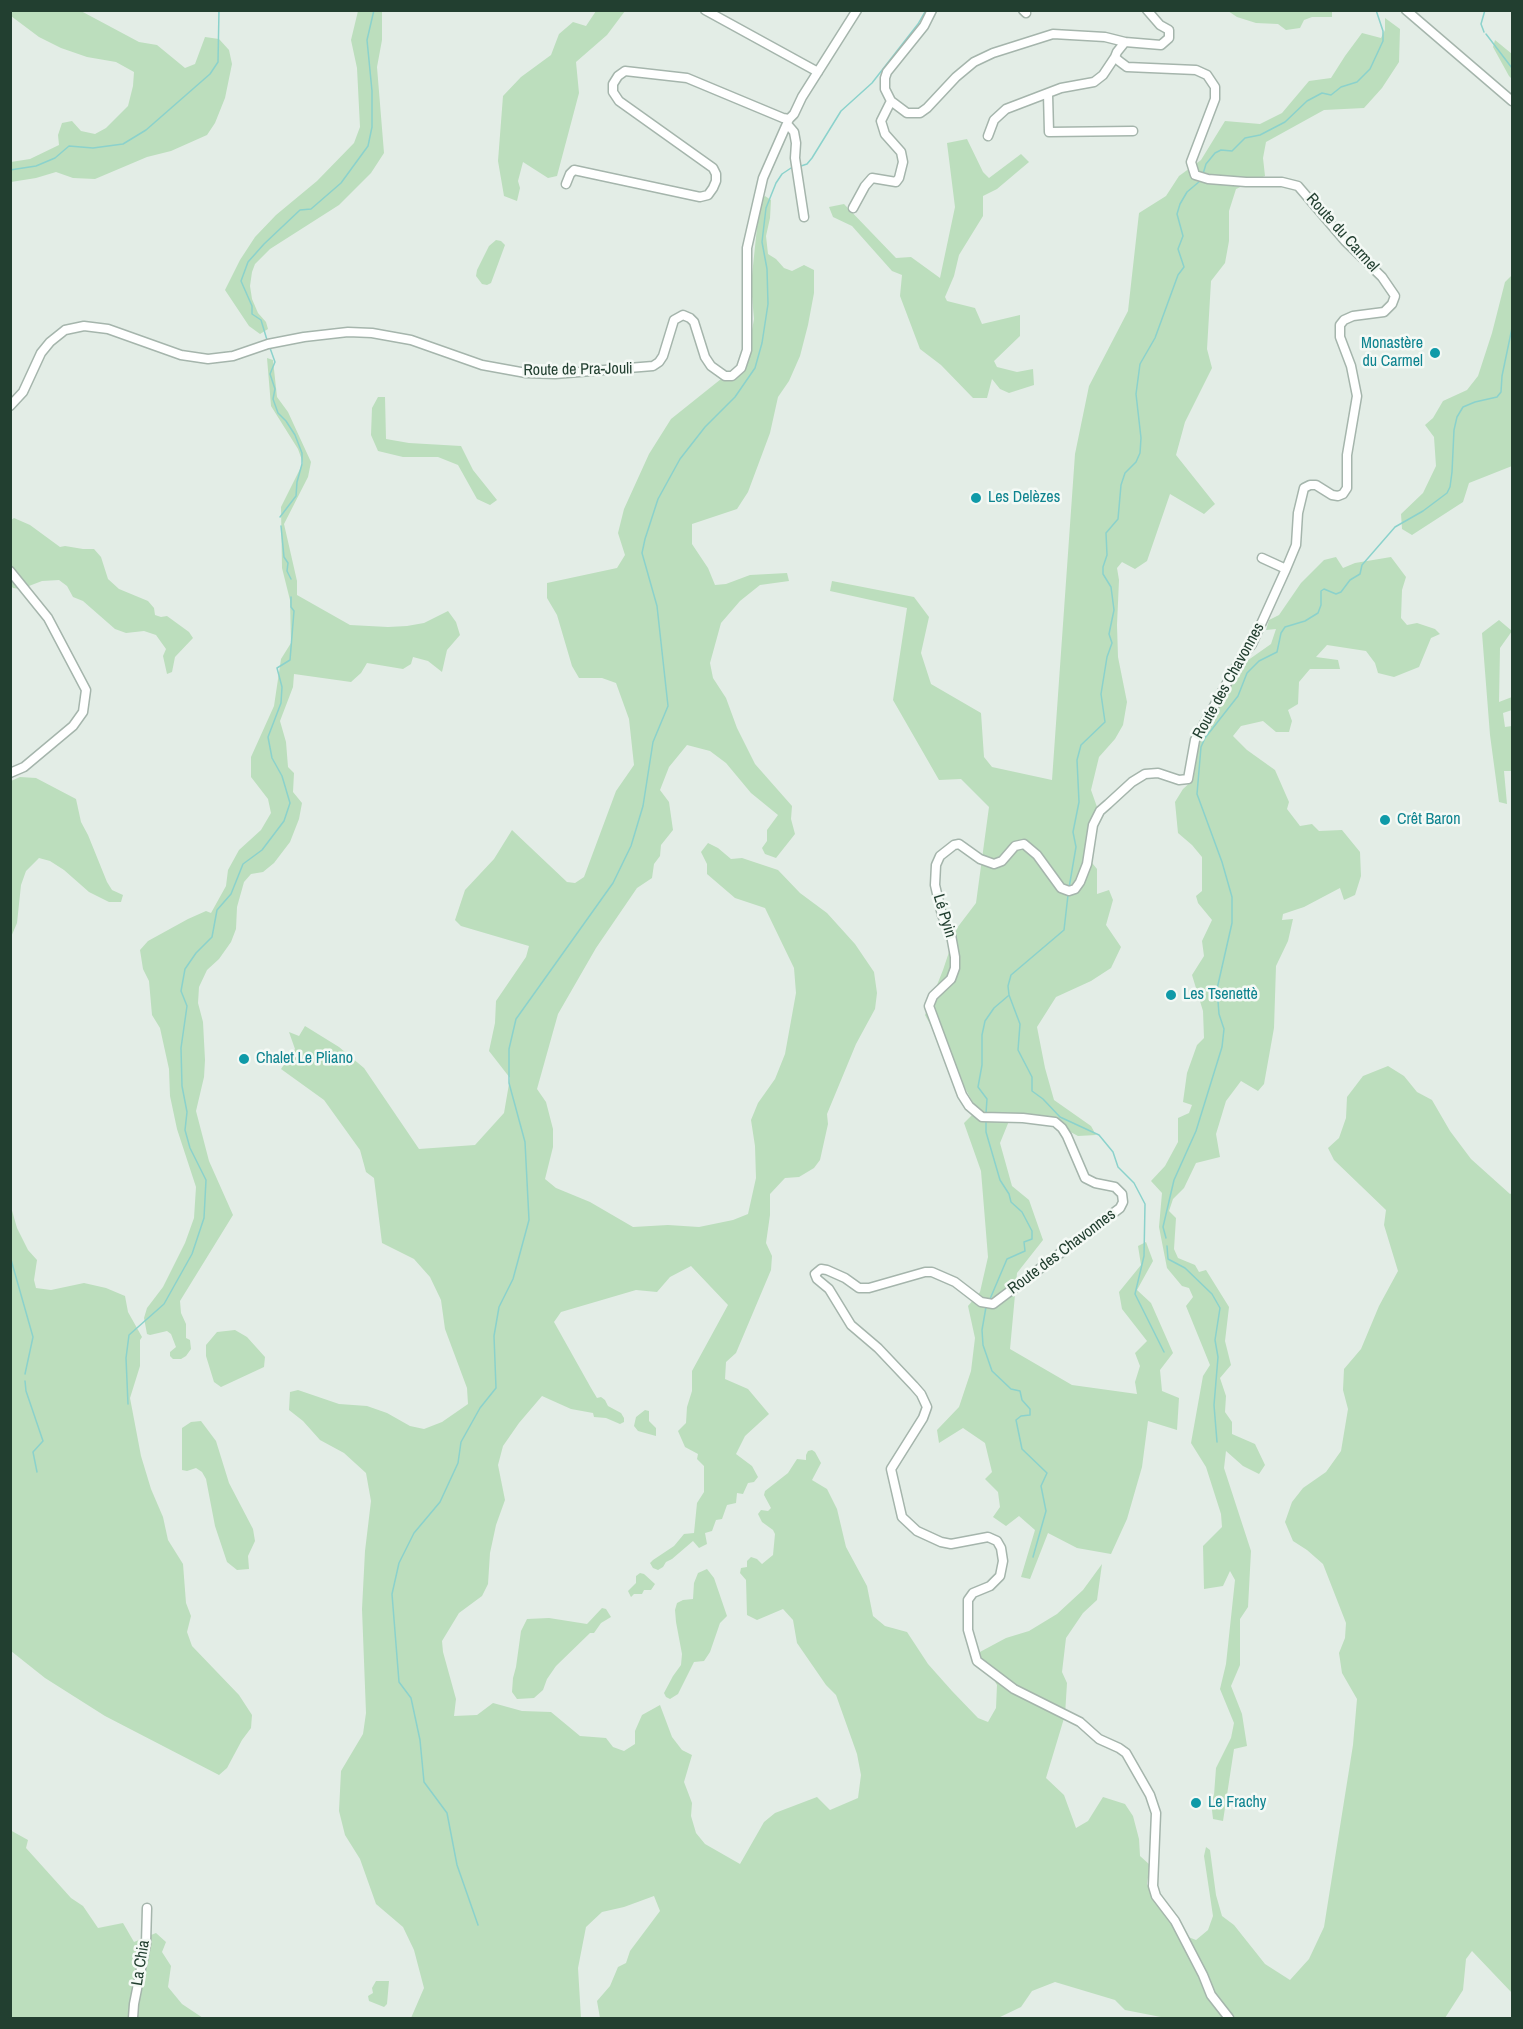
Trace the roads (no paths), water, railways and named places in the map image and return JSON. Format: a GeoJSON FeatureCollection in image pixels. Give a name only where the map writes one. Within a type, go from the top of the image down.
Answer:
{"type":"FeatureCollection","features":[{"type":"Feature","properties":{"kind":"street"},"geometry":{"type":"LineString","coordinates":[[705,10],[818,72]]}},
{"type":"Feature","properties":{"kind":"street","name":"Route de Pra-Jouli"},"geometry":{"type":"LineString","coordinates":[[10,406],[24,393],[41,353],[50,342],[65,330],[84,326],[108,328],[181,355],[208,359],[233,356],[275,342],[348,332],[372,333],[411,340],[482,365],[526,373],[555,374],[653,366],[663,356],[672,323],[678,316],[683,315],[694,322],[700,344],[711,366],[725,376],[732,376],[741,368],[747,350],[748,241],[763,178],[802,97],[857,10]]}},
{"type":"Feature","properties":{"kind":"street"},"geometry":{"type":"LineString","coordinates":[[932,11],[924,26],[887,72],[885,89],[891,101],[907,113],[920,113],[927,108],[956,77],[974,62],[993,53],[1053,34],[1105,37],[1125,42],[1161,45],[1169,38],[1170,30],[1160,25],[1147,10]]}},
{"type":"Feature","properties":{"kind":"street"},"geometry":{"type":"LineString","coordinates":[[1406,10],[1512,101]]}},
{"type":"Feature","properties":{"kind":"street"},"geometry":{"type":"LineString","coordinates":[[988,136],[994,120],[1006,109],[1061,88],[1094,82],[1103,75],[1120,46],[1125,42]]}},
{"type":"Feature","properties":{"kind":"street","name":"Route du Carmel"},"geometry":{"type":"LineString","coordinates":[[1115,57],[1127,67],[1196,70],[1207,75],[1215,87],[1215,99],[1191,166],[1197,177],[1246,183],[1282,182],[1298,186],[1345,241],[1382,277],[1395,296]]}},
{"type":"Feature","properties":{"kind":"street"},"geometry":{"type":"LineString","coordinates":[[566,184],[574,170],[700,197],[708,195],[716,181],[713,168],[619,100],[613,92],[618,76],[625,71],[687,78],[789,122],[796,143],[795,158],[804,217]]}},
{"type":"Feature","properties":{"kind":"street"},"geometry":{"type":"LineString","coordinates":[[1048,94],[1049,132],[1133,131]]}},
{"type":"Feature","properties":{"kind":"street"},"geometry":{"type":"LineString","coordinates":[[854,208],[865,186],[872,178],[896,182],[899,178],[903,162],[902,152],[885,134],[880,121],[891,101]]}},
{"type":"Feature","properties":{"kind":"street","name":"Route des Chavonnes"},"geometry":{"type":"LineString","coordinates":[[1064,890],[1072,891],[1080,882],[1087,864],[1093,825],[1100,811],[1107,804],[1145,774],[1158,773],[1179,780],[1188,779],[1195,740],[1240,658],[1252,644],[1296,545],[1302,490],[1314,485],[1332,495],[1338,496],[1346,491],[1348,485],[1347,455],[1358,396],[1351,366],[1340,337],[1340,326],[1344,320],[1353,316],[1384,312],[1392,304],[1395,296]]}},
{"type":"Feature","properties":{"kind":"street"},"geometry":{"type":"LineString","coordinates":[[1262,558],[1286,569]]}},
{"type":"Feature","properties":{"kind":"street"},"geometry":{"type":"LineString","coordinates":[[10,571],[48,618],[86,690],[83,712],[74,726],[24,767],[10,773]]}},
{"type":"Feature","properties":{"kind":"street","name":"Lé Pyin"},"geometry":{"type":"LineString","coordinates":[[982,1117],[969,1106],[962,1095],[929,1006],[933,996],[951,979],[955,968],[951,935],[942,915],[935,885],[936,865],[940,856],[954,845],[959,844],[980,859],[994,864],[1002,861],[1015,846],[1024,844],[1037,855],[1057,885],[1064,890]]}},
{"type":"Feature","properties":{"kind":"street","name":"Route des Chavonnes"},"geometry":{"type":"LineString","coordinates":[[982,1117],[1023,1118],[1055,1122],[1067,1136],[1085,1178],[1095,1183],[1115,1187],[1122,1194],[1123,1202],[1112,1215],[993,1304],[981,1302],[955,1282],[932,1272],[925,1272],[876,1287],[859,1288],[845,1278],[821,1269],[816,1272],[815,1276],[829,1288],[851,1325],[878,1348],[921,1394],[927,1407],[891,1469],[902,1516],[916,1531],[941,1542],[958,1543],[985,1537],[997,1541],[1003,1558],[1000,1576],[995,1583],[976,1592],[968,1600],[967,1618],[970,1642],[977,1661],[1014,1689],[1080,1722],[1100,1739],[1126,1753],[1150,1795],[1156,1813],[1152,1887],[1175,1921],[1211,1995],[1229,2019]]}},
{"type":"Feature","properties":{"kind":"street","name":"La Chia"},"geometry":{"type":"LineString","coordinates":[[133,2019],[146,1944],[147,1908]]}},
{"type":"Feature","properties":{"kind":"waterway"},"geometry":{"type":"LineString","coordinates":[[10,170],[36,166],[55,158],[69,146],[93,148],[123,144],[146,130],[210,74],[218,62],[219,10]]}},
{"type":"Feature","properties":{"kind":"waterway"},"geometry":{"type":"LineString","coordinates":[[267,340],[261,320],[252,314],[252,306],[241,281],[248,262],[264,244],[300,210],[311,209],[341,183],[368,146],[372,127],[372,91],[367,40],[374,10]]}},
{"type":"Feature","properties":{"kind":"waterway"},"geometry":{"type":"LineString","coordinates":[[801,166],[807,164],[812,158],[841,111],[872,83],[918,24],[926,10]]}},
{"type":"Feature","properties":{"kind":"waterway"},"geometry":{"type":"LineString","coordinates":[[1203,174],[1206,164],[1215,153],[1221,150],[1232,151],[1245,138],[1260,135],[1285,122],[1307,101],[1322,93],[1331,95],[1341,87],[1357,82],[1370,69],[1383,41],[1383,31],[1376,10]]}},
{"type":"Feature","properties":{"kind":"waterway"},"geometry":{"type":"LineString","coordinates":[[1484,32],[1481,24],[1485,10]]}},
{"type":"Feature","properties":{"kind":"waterway"},"geometry":{"type":"LineString","coordinates":[[1486,34],[1512,68]]}},
{"type":"Feature","properties":{"kind":"waterway"},"geometry":{"type":"LineString","coordinates":[[478,1925],[457,1865],[447,1813],[424,1782],[420,1740],[411,1698],[399,1682],[392,1594],[399,1563],[414,1533],[440,1502],[458,1463],[461,1442],[480,1408],[496,1388],[494,1336],[499,1307],[513,1279],[529,1220],[525,1142],[509,1083],[509,1049],[516,1019],[613,883],[631,846],[643,806],[653,742],[668,706],[657,606],[642,553],[645,539],[658,499],[680,459],[705,427],[735,397],[755,368],[762,343],[768,304],[767,269],[762,242],[766,208],[776,183],[782,174],[791,168]]}},
{"type":"Feature","properties":{"kind":"waterway"},"geometry":{"type":"LineString","coordinates":[[1069,888],[1076,847],[1073,832],[1079,802],[1077,760],[1081,745],[1105,722],[1101,694],[1107,657],[1112,643],[1109,634],[1114,610],[1111,587],[1103,574],[1107,555],[1106,533],[1118,519],[1121,485],[1125,473],[1136,462],[1140,453],[1141,438],[1136,394],[1140,364],[1155,338],[1178,275],[1184,267],[1178,249],[1183,236],[1177,214],[1187,192],[1200,181]]}},
{"type":"Feature","properties":{"kind":"waterway"},"geometry":{"type":"LineString","coordinates":[[1166,1238],[1163,1227],[1174,1180],[1196,1131],[1222,1047],[1224,1029],[1219,1014],[1217,989],[1232,923],[1232,897],[1197,794],[1201,747],[1205,738],[1238,696],[1247,673],[1259,661],[1277,652],[1281,633],[1285,627],[1305,621],[1318,613],[1321,605],[1321,591],[1324,589],[1336,594],[1341,592],[1350,580],[1360,574],[1362,565],[1395,527],[1423,511],[1447,493],[1452,472],[1454,430],[1457,417],[1463,407],[1497,397],[1501,392],[1512,328]]}},
{"type":"Feature","properties":{"kind":"waterway"},"geometry":{"type":"LineString","coordinates":[[270,348],[275,362],[270,374],[275,389],[273,399],[278,413],[295,435],[302,453],[296,496],[280,517]]}},
{"type":"Feature","properties":{"kind":"waterway"},"geometry":{"type":"LineString","coordinates":[[281,526],[284,557],[288,563],[287,571],[291,579]]}},
{"type":"Feature","properties":{"kind":"waterway"},"geometry":{"type":"LineString","coordinates":[[128,1404],[126,1358],[129,1335],[164,1304],[192,1254],[204,1218],[206,1180],[190,1148],[185,1130],[187,1112],[182,1086],[181,1048],[187,1006],[181,991],[185,969],[196,953],[212,937],[217,910],[231,894],[243,864],[262,850],[284,821],[290,803],[282,776],[272,758],[268,737],[281,703],[282,687],[277,668],[290,660],[294,611],[291,607],[291,597]]}},
{"type":"Feature","properties":{"kind":"waterway"},"geometry":{"type":"LineString","coordinates":[[1068,895],[1064,930],[1011,975],[1008,986],[1009,995],[1020,1024],[1018,1050],[1032,1077],[1032,1091],[1060,1117],[1099,1135],[1113,1152],[1118,1167],[1134,1183],[1145,1204],[1144,1256],[1135,1294],[1164,1352]]}},
{"type":"Feature","properties":{"kind":"waterway"},"geometry":{"type":"LineString","coordinates":[[986,1113],[987,1099],[978,1087],[982,1065],[982,1035],[985,1021],[994,1008],[1008,996]]}},
{"type":"Feature","properties":{"kind":"waterway"},"geometry":{"type":"LineString","coordinates":[[986,1121],[986,1132],[1000,1180],[1011,1202],[1022,1212],[1032,1231],[1032,1239],[1024,1242],[1025,1251],[1007,1259],[990,1299]]}},
{"type":"Feature","properties":{"kind":"waterway"},"geometry":{"type":"LineString","coordinates":[[1167,1246],[1168,1259],[1185,1268],[1212,1294],[1220,1308],[1215,1340],[1218,1357],[1214,1405],[1217,1442]]}},
{"type":"Feature","properties":{"kind":"waterway"},"geometry":{"type":"LineString","coordinates":[[10,1256],[33,1337],[25,1374]]}},
{"type":"Feature","properties":{"kind":"waterway"},"geometry":{"type":"LineString","coordinates":[[986,1307],[982,1330],[983,1345],[992,1371],[1011,1389],[1020,1391],[1022,1400],[1030,1409],[1030,1415],[1021,1416],[1016,1420],[1022,1449],[1047,1473],[1041,1486],[1046,1511],[1033,1557]]}},
{"type":"Feature","properties":{"kind":"waterway"},"geometry":{"type":"LineString","coordinates":[[25,1381],[26,1391],[43,1441],[33,1452],[37,1472]]}},
{"type":"Feature","properties":{"kind":"place","name":"Monastère du Carmel"},"geometry":{"type":"Point","coordinates":[1435,353]}},
{"type":"Feature","properties":{"kind":"place","name":"Les Delèzes"},"geometry":{"type":"Point","coordinates":[976,498]}},
{"type":"Feature","properties":{"kind":"place","name":"Crêt Baron"},"geometry":{"type":"Point","coordinates":[1385,820]}},
{"type":"Feature","properties":{"kind":"place","name":"Les Tsenettè"},"geometry":{"type":"Point","coordinates":[1171,995]}},
{"type":"Feature","properties":{"kind":"place","name":"Chalet Le Pliano"},"geometry":{"type":"Point","coordinates":[244,1059]}},
{"type":"Feature","properties":{"kind":"place","name":"Le Frachy"},"geometry":{"type":"Point","coordinates":[1196,1803]}}]}
